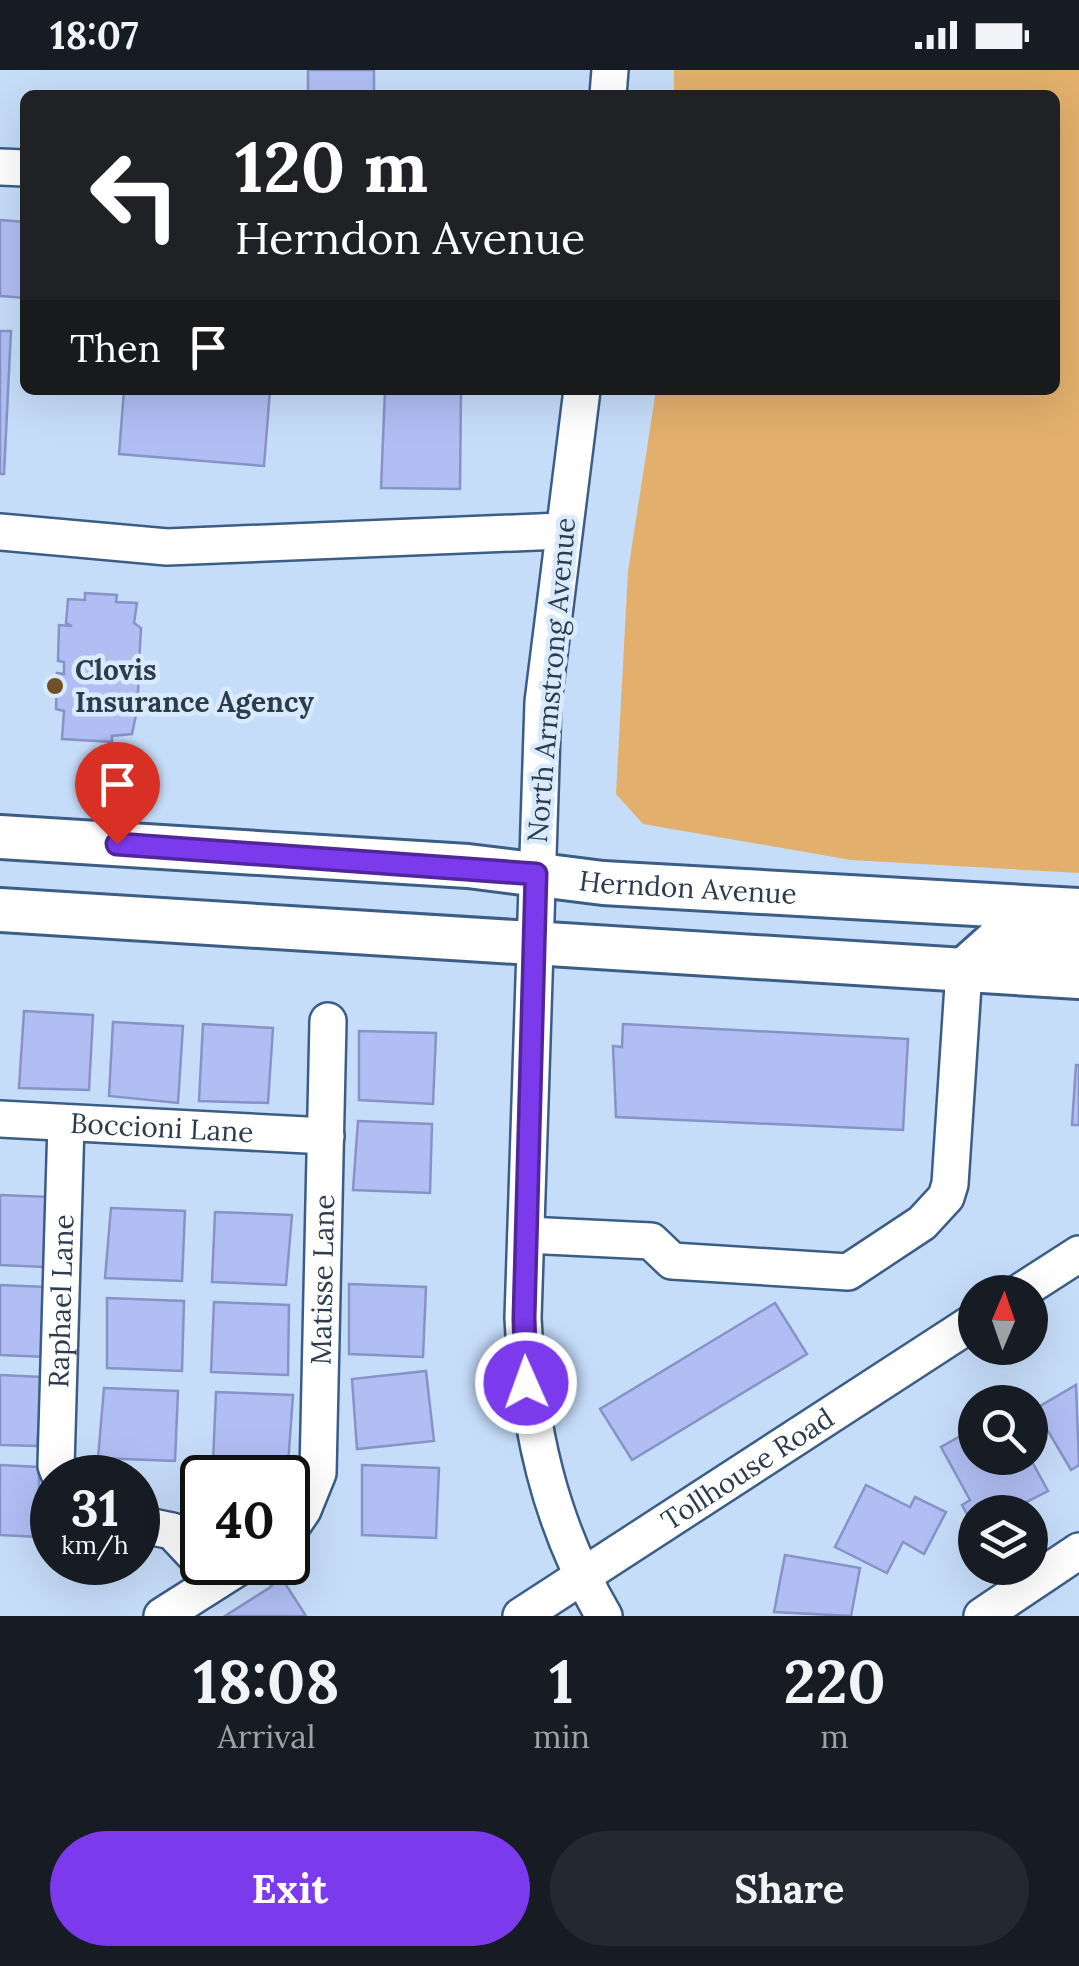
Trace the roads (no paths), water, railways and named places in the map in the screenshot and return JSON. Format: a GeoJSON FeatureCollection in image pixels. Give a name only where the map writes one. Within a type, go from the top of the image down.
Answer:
{"type":"FeatureCollection","features":[{"type":"Feature","properties":{"kind":"main road","name":"Herndon Avenue"},"geometry":{"type":"LineString","coordinates":[[0,838],[468,866],[604,882],[1079,910]]}},
{"type":"Feature","properties":{"kind":"main road"},"geometry":{"type":"LineString","coordinates":[[0,910],[1079,976]]}},
{"type":"Feature","properties":{"kind":"main road"},"geometry":{"type":"LineString","coordinates":[[964,970],[1002,936],[1079,940]]}},
{"type":"Feature","properties":{"kind":"street","name":"North Armstrong Avenue"},"geometry":{"type":"LineString","coordinates":[[581,395],[561,531],[543,702],[533,941],[526,1383],[536,1450],[557,1522],[604,1616]]}},
{"type":"Feature","properties":{"kind":"street"},"geometry":{"type":"LineString","coordinates":[[0,532],[167,548],[561,531]]}},
{"type":"Feature","properties":{"kind":"street"},"geometry":{"type":"LineString","coordinates":[[526,1234],[651,1241],[672,1261],[848,1272],[914,1230],[946,1197],[964,970]]}},
{"type":"Feature","properties":{"kind":"street","name":"Matisse Lane"},"geometry":{"type":"LineString","coordinates":[[310,1493],[318,1474],[328,1021]]}},
{"type":"Feature","properties":{"kind":"street","name":"Boccioni Lane"},"geometry":{"type":"LineString","coordinates":[[0,1119],[326,1136]]}},
{"type":"Feature","properties":{"kind":"street","name":"Raphael Lane"},"geometry":{"type":"LineString","coordinates":[[56,1455],[66,1123]]}},
{"type":"Feature","properties":{"kind":"street"},"geometry":{"type":"LineString","coordinates":[[1046,1275],[1079,1254]]}},
{"type":"Feature","properties":{"kind":"street","name":"Tollhouse Road"},"geometry":{"type":"LineString","coordinates":[[521,1616],[958,1332]]}},
{"type":"Feature","properties":{"kind":"street"},"geometry":{"type":"LineString","coordinates":[[982,1616],[1079,1551]]}},
{"type":"Feature","properties":{"kind":"street"},"geometry":{"type":"LineString","coordinates":[[162,1616],[211,1585]]}},
{"type":"Feature","properties":{"kind":"place","name":"Clovis Insurance Agency"},"geometry":{"type":"Point","coordinates":[55,686]}}]}
